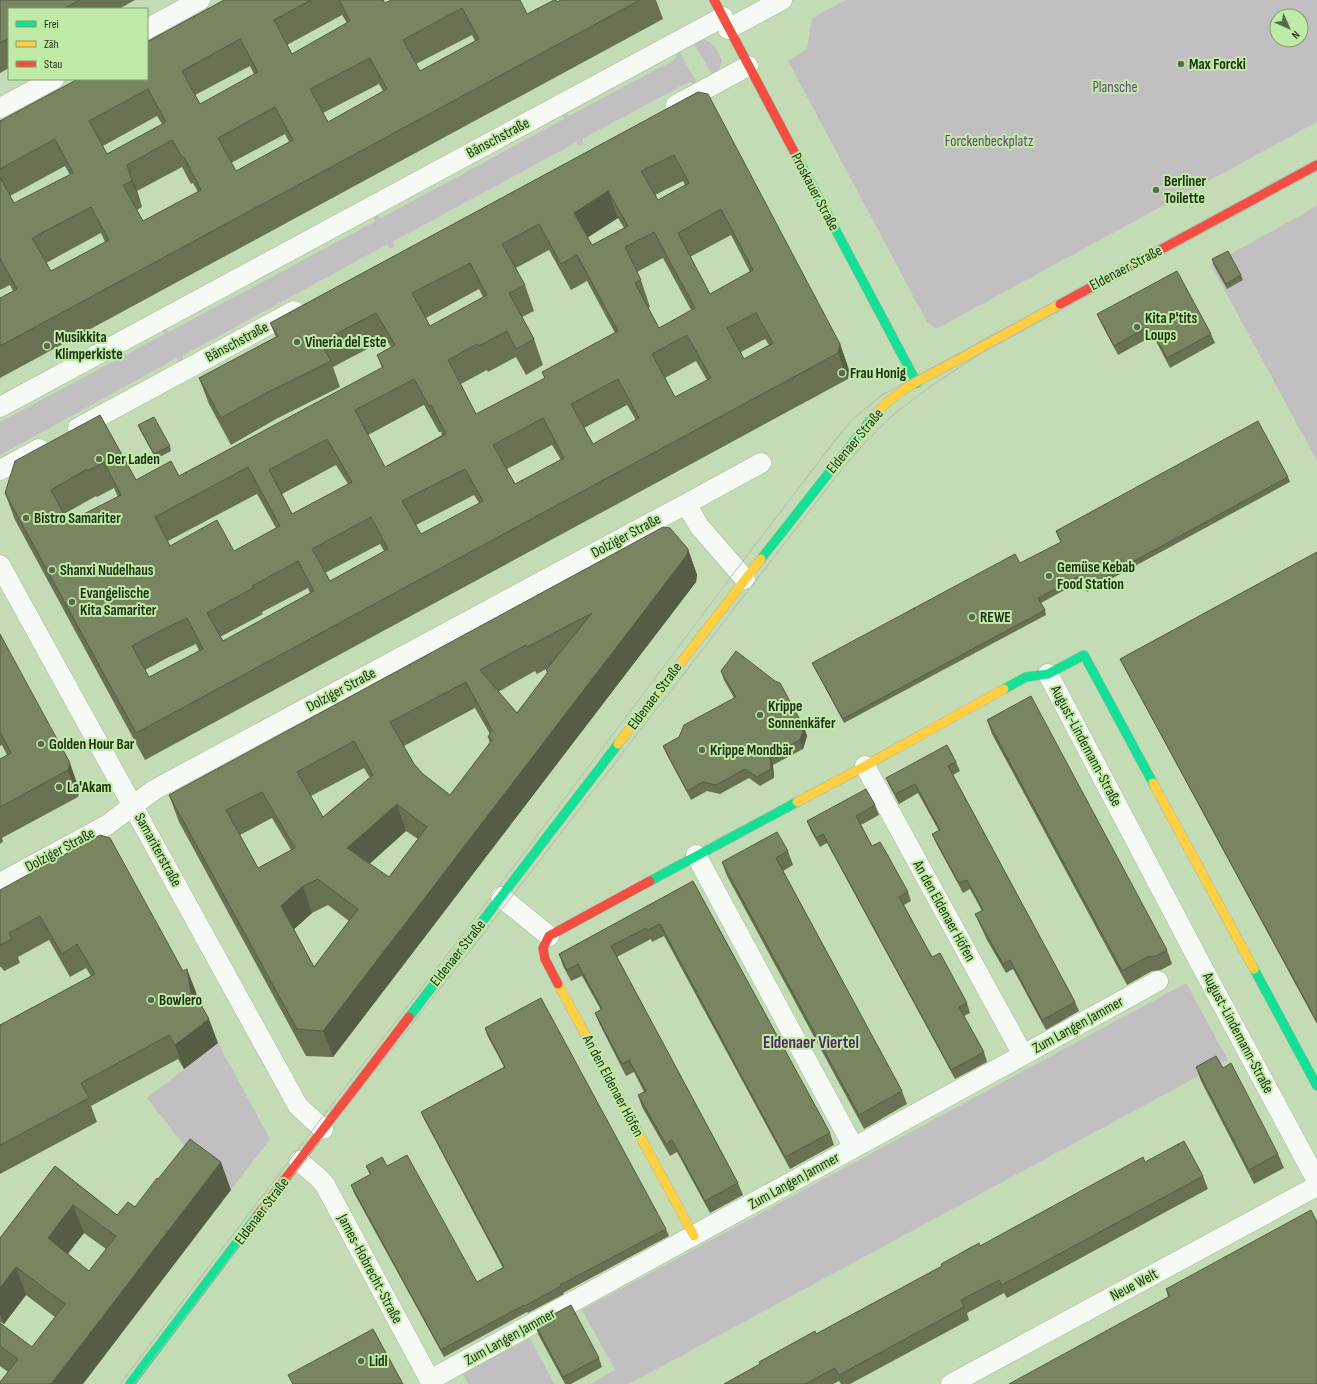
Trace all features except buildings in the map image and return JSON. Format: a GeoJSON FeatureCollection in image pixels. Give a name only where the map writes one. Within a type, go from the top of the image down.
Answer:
{"type":"FeatureCollection","features":[{"type":"Feature","properties":{"kind":"street"},"geometry":{"type":"LineString","coordinates":[[148,28],[200,0]]}},
{"type":"Feature","properties":{"kind":"street","name":"Bänschstraße"},"geometry":{"type":"LineString","coordinates":[[0,407],[721,15],[782,0]]}},
{"type":"Feature","properties":{"kind":"street","name":"Proskauer Straße"},"geometry":{"type":"LineString","coordinates":[[721,15],[917,382]]}},
{"type":"Feature","properties":{"kind":"street"},"geometry":{"type":"LineString","coordinates":[[662,113],[748,66]]}},
{"type":"Feature","properties":{"kind":"street"},"geometry":{"type":"LineString","coordinates":[[0,108],[52,80]]}},
{"type":"Feature","properties":{"kind":"street","name":"Eldenaer Straße"},"geometry":{"type":"LineString","coordinates":[[130,1384],[323,1129],[745,579],[878,410],[894,397],[917,382],[1317,165]]}},
{"type":"Feature","properties":{"kind":"street","name":"Bänschstraße"},"geometry":{"type":"LineString","coordinates":[[0,470],[311,302]]}},
{"type":"Feature","properties":{"kind":"street","name":"Dolziger Straße"},"geometry":{"type":"LineString","coordinates":[[0,883],[107,825],[154,790],[761,463]]}},
{"type":"Feature","properties":{"kind":"street"},"geometry":{"type":"LineString","coordinates":[[686,504],[699,526],[745,579]]}},
{"type":"Feature","properties":{"kind":"street","name":"Samariterstraße"},"geometry":{"type":"LineString","coordinates":[[0,565],[298,1106],[323,1129]]}},
{"type":"Feature","properties":{"kind":"street","name":"August-Lindemann-Straße"},"geometry":{"type":"LineString","coordinates":[[1317,1086],[1084,655],[1048,674],[1195,954],[1317,1181]]}},
{"type":"Feature","properties":{"kind":"street"},"geometry":{"type":"LineString","coordinates":[[502,897],[549,936],[696,855],[865,766],[1026,677],[1048,674]]}},
{"type":"Feature","properties":{"kind":"street","name":"An den Eldenaer Höfen"},"geometry":{"type":"LineString","coordinates":[[865,766],[1023,1055]]}},
{"type":"Feature","properties":{"kind":"street"},"geometry":{"type":"LineString","coordinates":[[696,855],[854,1148]]}},
{"type":"Feature","properties":{"kind":"street","name":"An den Eldenaer Höfen"},"geometry":{"type":"LineString","coordinates":[[549,936],[543,948],[545,959],[694,1236]]}},
{"type":"Feature","properties":{"kind":"street","name":"Zum Langen Jammer"},"geometry":{"type":"LineString","coordinates":[[431,1382],[1158,981]]}},
{"type":"Feature","properties":{"kind":"street","name":"James-Hobrecht-Straße"},"geometry":{"type":"LineString","coordinates":[[299,1161],[320,1178],[325,1185],[431,1382]]}},
{"type":"Feature","properties":{"kind":"street","name":"Neue Welt"},"geometry":{"type":"LineString","coordinates":[[950,1384],[1317,1186]]}},
{"type":"Feature","properties":{"kind":"green space","name":"Forckenbeckplatz"},"geometry":{"type":"Polygon","coordinates":[[[846,0],[1317,0],[1317,122],[936,329],[927,322],[788,61],[807,49],[812,18],[846,0]]]}},
{"type":"Feature","properties":{"kind":"green space"},"geometry":{"type":"Polygon","coordinates":[[[704,40],[713,45],[722,61],[719,70],[712,75],[694,43],[704,40]]]}},
{"type":"Feature","properties":{"kind":"green space"},"geometry":{"type":"Polygon","coordinates":[[[679,50],[697,84],[689,82],[582,139],[584,144],[579,146],[575,143],[394,241],[395,246],[390,249],[388,244],[386,245],[182,356],[184,360],[179,363],[177,358],[0,455],[0,422],[163,335],[162,330],[166,328],[169,332],[374,222],[373,217],[377,214],[381,218],[564,119],[562,115],[566,112],[569,116],[674,60],[679,50]]]}},
{"type":"Feature","properties":{"kind":"green space"},"geometry":{"type":"Polygon","coordinates":[[[1317,206],[1317,461],[1211,265],[1317,206]]]}},
{"type":"Feature","properties":{"kind":"green space"},"geometry":{"type":"Polygon","coordinates":[[[1186,983],[1228,1060],[629,1384],[590,1384],[615,1370],[582,1310],[1186,983]]]}},
{"type":"Feature","properties":{"kind":"green space"},"geometry":{"type":"Polygon","coordinates":[[[218,1043],[270,1139],[231,1190],[200,1166],[147,1098],[218,1043]]]}},
{"type":"Feature","properties":{"kind":"green space"},"geometry":{"type":"Polygon","coordinates":[[[530,1338],[554,1384],[468,1384],[463,1374],[530,1338]]]}},
{"type":"Feature","properties":{"kind":"tram line"},"geometry":{"type":"LineString","coordinates":[[120,1384],[457,942],[736,570],[852,420],[882,395],[1317,159]]}},
{"type":"Feature","properties":{"kind":"tram line"},"geometry":{"type":"LineString","coordinates":[[134,1384],[302,1163],[469,952],[838,474],[867,440],[894,414],[934,384],[978,355],[1317,171]]}},
{"type":"Feature","properties":{"kind":"traffic: fast"},"geometry":{"type":"LineString","coordinates":[[799,161],[917,383]]}},
{"type":"Feature","properties":{"kind":"traffic: fast"},"geometry":{"type":"LineString","coordinates":[[761,559],[872,418]]}},
{"type":"Feature","properties":{"kind":"traffic: fast"},"geometry":{"type":"LineString","coordinates":[[1004,689],[1026,677],[1048,674],[1084,655],[1153,783]]}},
{"type":"Feature","properties":{"kind":"traffic: fast"},"geometry":{"type":"LineString","coordinates":[[409,1017],[618,744]]}},
{"type":"Feature","properties":{"kind":"traffic: fast"},"geometry":{"type":"LineString","coordinates":[[650,881],[797,802]]}},
{"type":"Feature","properties":{"kind":"traffic: fast"},"geometry":{"type":"LineString","coordinates":[[1254,969],[1317,1086]]}},
{"type":"Feature","properties":{"kind":"traffic: fast"},"geometry":{"type":"LineString","coordinates":[[130,1384],[257,1216]]}},
{"type":"Feature","properties":{"kind":"traffic: slow"},"geometry":{"type":"LineString","coordinates":[[872,418],[900,392],[923,378],[1060,304]]}},
{"type":"Feature","properties":{"kind":"traffic: slow"},"geometry":{"type":"LineString","coordinates":[[618,744],[761,559]]}},
{"type":"Feature","properties":{"kind":"traffic: slow"},"geometry":{"type":"LineString","coordinates":[[797,802],[1004,689]]}},
{"type":"Feature","properties":{"kind":"traffic: slow"},"geometry":{"type":"LineString","coordinates":[[1153,783],[1254,969]]}},
{"type":"Feature","properties":{"kind":"traffic: slow"},"geometry":{"type":"LineString","coordinates":[[558,984],[694,1236]]}},
{"type":"Feature","properties":{"kind":"traffic: jam"},"geometry":{"type":"LineString","coordinates":[[714,0],[799,161]]}},
{"type":"Feature","properties":{"kind":"traffic: jam"},"geometry":{"type":"LineString","coordinates":[[1060,304],[1317,165]]}},
{"type":"Feature","properties":{"kind":"traffic: jam"},"geometry":{"type":"LineString","coordinates":[[558,984],[545,959],[543,948],[549,936],[650,881]]}},
{"type":"Feature","properties":{"kind":"traffic: jam"},"geometry":{"type":"LineString","coordinates":[[257,1216],[409,1017]]}},
{"type":"Feature","properties":{"kind":"place","name":"Max Forcki"},"geometry":{"type":"Point","coordinates":[1181,64]}},
{"type":"Feature","properties":{"kind":"place","name":"Berliner Toilette"},"geometry":{"type":"Point","coordinates":[1156,190]}},
{"type":"Feature","properties":{"kind":"place","name":"Kita P'tits Loups"},"geometry":{"type":"Point","coordinates":[1137,327]}},
{"type":"Feature","properties":{"kind":"place","name":"Vineria del Este"},"geometry":{"type":"Point","coordinates":[297,342]}},
{"type":"Feature","properties":{"kind":"place","name":"Musikkita Klimperkiste"},"geometry":{"type":"Point","coordinates":[47,346]}},
{"type":"Feature","properties":{"kind":"place","name":"Frau Honig"},"geometry":{"type":"Point","coordinates":[842,373]}},
{"type":"Feature","properties":{"kind":"place","name":"Der Laden"},"geometry":{"type":"Point","coordinates":[99,459]}},
{"type":"Feature","properties":{"kind":"place","name":"Bistro Samariter"},"geometry":{"type":"Point","coordinates":[26,518]}},
{"type":"Feature","properties":{"kind":"place","name":"Shanxi Nudelhaus"},"geometry":{"type":"Point","coordinates":[52,570]}},
{"type":"Feature","properties":{"kind":"place","name":"Gemüse Kebab Food Station"},"geometry":{"type":"Point","coordinates":[1049,576]}},
{"type":"Feature","properties":{"kind":"place","name":"Evangelische Kita Samariter"},"geometry":{"type":"Point","coordinates":[72,602]}},
{"type":"Feature","properties":{"kind":"place","name":"REWE"},"geometry":{"type":"Point","coordinates":[972,617]}},
{"type":"Feature","properties":{"kind":"place","name":"Krippe Sonnenkäfer"},"geometry":{"type":"Point","coordinates":[760,715]}},
{"type":"Feature","properties":{"kind":"place","name":"Golden Hour Bar"},"geometry":{"type":"Point","coordinates":[41,744]}},
{"type":"Feature","properties":{"kind":"place","name":"Krippe Mondbär"},"geometry":{"type":"Point","coordinates":[702,750]}},
{"type":"Feature","properties":{"kind":"place","name":"La'Akam"},"geometry":{"type":"Point","coordinates":[59,787]}},
{"type":"Feature","properties":{"kind":"place","name":"Bowlero"},"geometry":{"type":"Point","coordinates":[151,1000]}},
{"type":"Feature","properties":{"kind":"place","name":"Lidl"},"geometry":{"type":"Point","coordinates":[361,1361]}},
{"type":"Feature","properties":{"kind":"district","name":"Eldenaer Viertel"},"geometry":{"type":"Point","coordinates":[811,1043]}},
{"type":"Feature","properties":{"kind":"park label","name":"Plansche"},"geometry":{"type":"Point","coordinates":[1115,87]}}]}
